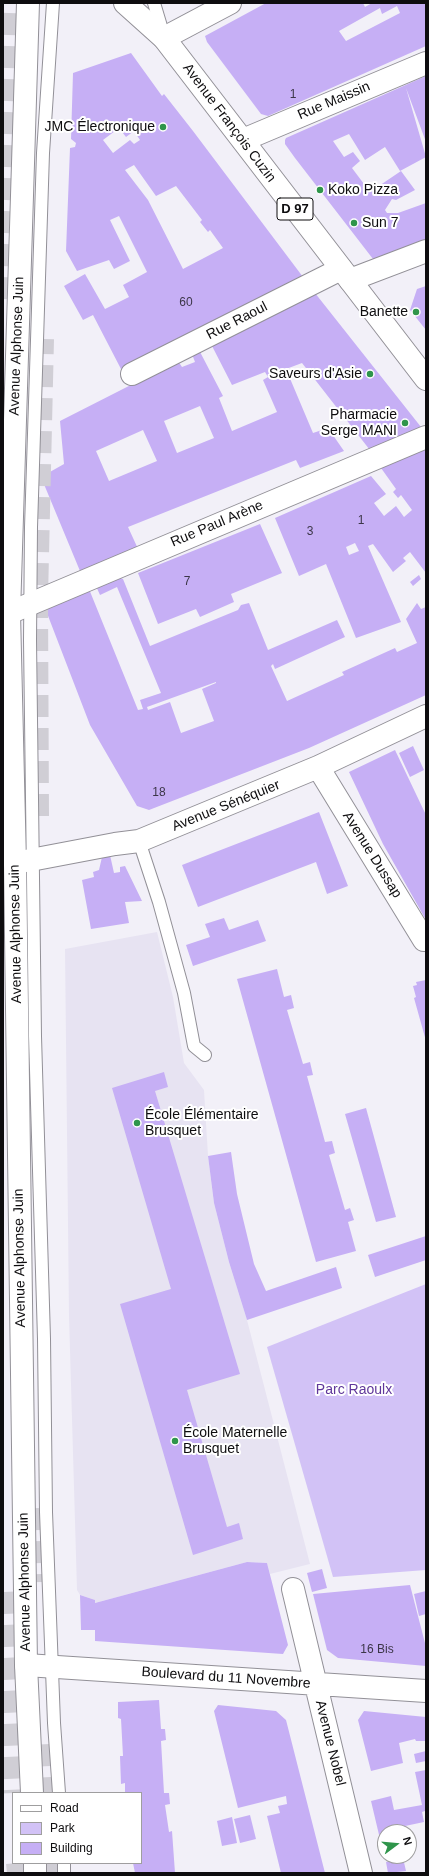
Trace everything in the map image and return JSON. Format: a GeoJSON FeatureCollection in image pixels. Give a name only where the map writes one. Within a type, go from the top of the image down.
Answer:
{"type":"FeatureCollection","features":[{"type":"Feature","properties":{"kind":"street","name":"Avenue Alphonse Juin"},"geometry":{"type":"LineString","coordinates":[[28,3],[9,613],[24,861],[26,1665],[32,1792]]}},
{"type":"Feature","properties":{"kind":"street","name":"D 97"},"geometry":{"type":"LineString","coordinates":[[125,3],[164,38]]}},
{"type":"Feature","properties":{"kind":"street","name":"D 97"},"geometry":{"type":"LineString","coordinates":[[148,3],[164,38]]}},
{"type":"Feature","properties":{"kind":"street"},"geometry":{"type":"LineString","coordinates":[[164,38],[230,3]]}},
{"type":"Feature","properties":{"kind":"street","name":"Avenue François Cuzin"},"geometry":{"type":"LineString","coordinates":[[164,38],[426,379]]}},
{"type":"Feature","properties":{"kind":"street","name":"Rue Maissin"},"geometry":{"type":"LineString","coordinates":[[243,140],[426,63]]}},
{"type":"Feature","properties":{"kind":"street","name":"Rue Raoul"},"geometry":{"type":"LineString","coordinates":[[132,374],[346,274],[426,251]]}},
{"type":"Feature","properties":{"kind":"street","name":"Rue Paul Arène"},"geometry":{"type":"LineString","coordinates":[[9,613],[83,580],[426,437]]}},
{"type":"Feature","properties":{"kind":"street","name":"Avenue Sénéquier"},"geometry":{"type":"LineString","coordinates":[[24,861],[139,842],[318,767],[426,716]]}},
{"type":"Feature","properties":{"kind":"street","name":"Avenue Dussap"},"geometry":{"type":"LineString","coordinates":[[318,767],[424,940],[426,940]]}},
{"type":"Feature","properties":{"kind":"street","name":"Avenue Nobel"},"geometry":{"type":"LineString","coordinates":[[293,1589],[362,1873]]}},
{"type":"Feature","properties":{"kind":"street","name":"Boulevard du 11 Novembre"},"geometry":{"type":"LineString","coordinates":[[26,1665],[426,1691]]}},
{"type":"Feature","properties":{"kind":"lane"},"geometry":{"type":"LineString","coordinates":[[53,3],[43,169],[32,511],[32,604],[24,861],[35,1036],[44,1339],[46,1512],[59,1792]]}},
{"type":"Feature","properties":{"kind":"lane"},"geometry":{"type":"LineString","coordinates":[[154,3],[164,38]]}},
{"type":"Feature","properties":{"kind":"lane"},"geometry":{"type":"LineString","coordinates":[[139,842],[159,902],[182,986],[194,1046],[205,1054]]}},
{"type":"Feature","properties":{"kind":"shaded area"},"geometry":{"type":"Polygon","coordinates":[[[157,932],[173,997],[184,1063],[204,1090],[208,1156],[214,1203],[229,1262],[247,1320],[310,1564],[270,1574],[267,1563],[247,1562],[95,1603],[95,1600],[80,1595],[77,1590],[69,1316],[65,949],[157,932]]]}},
{"type":"Feature","properties":{"kind":"green space","name":"Parc Raoulx"},"geometry":{"type":"Polygon","coordinates":[[[426,1284],[426,1570],[333,1577],[267,1347],[426,1284]]]}},
{"type":"Feature","properties":{"kind":"building"},"geometry":{"type":"Polygon","coordinates":[[[266,3],[363,3],[365,7],[372,3],[426,3],[426,46],[268,116],[261,114],[207,42],[205,36],[266,3]],[[397,6],[382,14],[380,8],[339,31],[346,41],[400,13],[397,6]]]}},
{"type":"Feature","properties":{"kind":"building"},"geometry":{"type":"Polygon","coordinates":[[[131,53],[162,96],[164,94],[193,131],[303,277],[121,369],[93,315],[83,320],[64,286],[85,274],[105,309],[129,297],[123,285],[147,272],[119,216],[110,220],[130,261],[114,269],[109,260],[77,271],[66,251],[70,148],[75,147],[76,143],[71,139],[73,73],[131,53]],[[119,128],[103,140],[113,153],[130,140],[134,144],[140,140],[134,131],[126,137],[119,128]],[[134,165],[125,170],[148,200],[183,269],[223,248],[210,230],[208,232],[200,222],[202,220],[176,186],[156,196],[134,165]]]}},
{"type":"Feature","properties":{"kind":"building"},"geometry":{"type":"Polygon","coordinates":[[[426,76],[426,142],[406,88],[426,157],[400,171],[385,147],[365,160],[349,134],[333,141],[344,157],[353,152],[360,161],[352,168],[370,192],[401,171],[415,190],[396,200],[392,199],[385,210],[387,213],[398,213],[426,203],[426,246],[382,263],[373,259],[295,158],[285,144],[285,140],[286,138],[426,76]]]}},
{"type":"Feature","properties":{"kind":"building"},"geometry":{"type":"Polygon","coordinates":[[[426,286],[426,330],[410,310],[417,289],[426,286]]]}},
{"type":"Feature","properties":{"kind":"building"},"geometry":{"type":"Polygon","coordinates":[[[315,293],[421,427],[373,454],[302,363],[286,369],[313,433],[328,428],[344,451],[300,468],[296,460],[128,527],[139,551],[80,571],[41,477],[64,464],[60,421],[178,361],[182,367],[195,362],[192,354],[199,350],[223,396],[219,398],[232,431],[277,412],[263,380],[268,377],[265,372],[232,385],[211,344],[315,293]],[[200,406],[164,421],[177,453],[214,438],[200,406]],[[143,430],[96,451],[109,481],[157,461],[143,430]]]}},
{"type":"Feature","properties":{"kind":"building"},"geometry":{"type":"Polygon","coordinates":[[[426,447],[426,573],[410,552],[403,558],[406,561],[393,572],[373,544],[368,546],[401,622],[356,638],[326,564],[299,576],[275,518],[371,476],[386,494],[374,503],[384,516],[396,506],[404,517],[412,510],[401,495],[398,498],[393,492],[396,489],[381,468],[426,447]],[[355,543],[346,547],[349,555],[359,551],[355,543]]]}},
{"type":"Feature","properties":{"kind":"building"},"geometry":{"type":"Polygon","coordinates":[[[260,524],[282,573],[231,594],[234,602],[200,617],[196,609],[158,624],[138,573],[260,524]]]}},
{"type":"Feature","properties":{"kind":"building"},"geometry":{"type":"Polygon","coordinates":[[[419,575],[421,579],[413,586],[410,582],[419,575]]]}},
{"type":"Feature","properties":{"kind":"building"},"geometry":{"type":"Polygon","coordinates":[[[118,577],[123,579],[150,646],[238,610],[241,605],[249,603],[268,650],[337,620],[345,637],[275,669],[273,664],[271,666],[287,701],[344,675],[342,672],[395,648],[397,652],[417,643],[406,619],[417,603],[421,609],[426,607],[426,695],[309,748],[149,810],[137,806],[90,725],[45,608],[89,589],[138,710],[143,709],[140,700],[161,693],[117,587],[100,595],[96,586],[118,577]],[[216,683],[147,707],[148,710],[170,702],[181,733],[214,721],[202,689],[216,683]]]}},
{"type":"Feature","properties":{"kind":"building"},"geometry":{"type":"Polygon","coordinates":[[[413,746],[424,770],[410,777],[399,753],[413,746]]]}},
{"type":"Feature","properties":{"kind":"building"},"geometry":{"type":"Polygon","coordinates":[[[395,750],[426,815],[426,920],[383,844],[349,772],[395,750]]]}},
{"type":"Feature","properties":{"kind":"building"},"geometry":{"type":"Polygon","coordinates":[[[319,812],[348,886],[327,894],[316,862],[198,907],[182,865],[319,812]]]}},
{"type":"Feature","properties":{"kind":"building"},"geometry":{"type":"Polygon","coordinates":[[[110,855],[114,873],[120,872],[120,867],[125,866],[142,901],[125,902],[129,923],[91,929],[82,880],[94,877],[93,872],[99,870],[102,857],[110,855]]]}},
{"type":"Feature","properties":{"kind":"building"},"geometry":{"type":"Polygon","coordinates":[[[224,918],[229,930],[258,920],[266,941],[193,966],[186,945],[210,937],[205,924],[224,918]]]}},
{"type":"Feature","properties":{"kind":"building"},"geometry":{"type":"Polygon","coordinates":[[[277,969],[284,997],[291,995],[294,1008],[287,1010],[303,1064],[310,1062],[313,1075],[307,1076],[325,1142],[332,1141],[335,1153],[329,1155],[345,1210],[350,1208],[354,1220],[348,1222],[356,1251],[316,1262],[237,979],[277,969]]]}},
{"type":"Feature","properties":{"kind":"building"},"geometry":{"type":"Polygon","coordinates":[[[426,980],[426,1041],[414,998],[416,997],[413,986],[417,985],[416,982],[426,980]]]}},
{"type":"Feature","properties":{"kind":"building"},"geometry":{"type":"Polygon","coordinates":[[[164,1072],[168,1087],[155,1091],[240,1374],[187,1390],[227,1527],[239,1523],[243,1539],[193,1555],[120,1304],[171,1289],[112,1088],[164,1072]]]}},
{"type":"Feature","properties":{"kind":"building"},"geometry":{"type":"Polygon","coordinates":[[[366,1108],[396,1217],[376,1222],[345,1114],[366,1108]]]}},
{"type":"Feature","properties":{"kind":"building"},"geometry":{"type":"Polygon","coordinates":[[[231,1152],[237,1194],[254,1264],[266,1291],[336,1267],[342,1288],[247,1320],[229,1262],[214,1203],[208,1156],[231,1152]]]}},
{"type":"Feature","properties":{"kind":"building"},"geometry":{"type":"Polygon","coordinates":[[[426,1236],[426,1260],[375,1277],[368,1255],[426,1236]]]}},
{"type":"Feature","properties":{"kind":"building"},"geometry":{"type":"Polygon","coordinates":[[[247,1562],[267,1563],[288,1645],[283,1654],[95,1641],[95,1630],[81,1630],[80,1595],[95,1600],[95,1603],[247,1562]]]}},
{"type":"Feature","properties":{"kind":"building"},"geometry":{"type":"Polygon","coordinates":[[[322,1569],[327,1588],[312,1592],[307,1573],[322,1569]]]}},
{"type":"Feature","properties":{"kind":"building"},"geometry":{"type":"Polygon","coordinates":[[[410,1585],[426,1647],[426,1666],[338,1658],[327,1650],[313,1594],[410,1585]]]}},
{"type":"Feature","properties":{"kind":"building"},"geometry":{"type":"Polygon","coordinates":[[[426,1591],[426,1614],[419,1616],[414,1594],[426,1591]]]}},
{"type":"Feature","properties":{"kind":"building"},"geometry":{"type":"Polygon","coordinates":[[[159,1700],[161,1729],[165,1729],[166,1740],[161,1741],[164,1793],[169,1793],[170,1804],[165,1805],[169,1832],[172,1831],[175,1873],[135,1873],[133,1864],[142,1864],[142,1792],[125,1792],[125,1783],[121,1784],[120,1756],[123,1756],[121,1719],[118,1718],[118,1702],[159,1700]]]}},
{"type":"Feature","properties":{"kind":"building"},"geometry":{"type":"Polygon","coordinates":[[[218,1705],[276,1711],[286,1720],[325,1873],[281,1873],[267,1816],[280,1813],[278,1806],[287,1804],[286,1796],[238,1808],[214,1711],[218,1705]]]}},
{"type":"Feature","properties":{"kind":"building"},"geometry":{"type":"Polygon","coordinates":[[[364,1711],[426,1717],[426,1741],[416,1741],[415,1739],[399,1743],[403,1763],[371,1771],[358,1720],[364,1711]]]}},
{"type":"Feature","properties":{"kind":"building"},"geometry":{"type":"Polygon","coordinates":[[[426,1751],[426,1761],[416,1763],[414,1754],[426,1751]]]}},
{"type":"Feature","properties":{"kind":"building"},"geometry":{"type":"Polygon","coordinates":[[[426,1770],[426,1804],[425,1811],[422,1812],[424,1822],[414,1824],[377,1824],[377,1826],[371,1801],[391,1796],[394,1810],[422,1805],[415,1772],[426,1770]]]}},
{"type":"Feature","properties":{"kind":"building"},"geometry":{"type":"Polygon","coordinates":[[[250,1815],[256,1839],[240,1843],[234,1819],[250,1815]]]}},
{"type":"Feature","properties":{"kind":"building"},"geometry":{"type":"Polygon","coordinates":[[[232,1817],[237,1843],[222,1846],[217,1821],[232,1817]]]}},
{"type":"Feature","properties":{"kind":"building"},"geometry":{"type":"Polygon","coordinates":[[[386,1864],[404,1864],[406,1871],[388,1873],[386,1864]]]}},
{"type":"Feature","properties":{"kind":"tunnel"},"geometry":{"type":"LineString","coordinates":[[3,299],[13,3]]}},
{"type":"Feature","properties":{"kind":"tunnel"},"geometry":{"type":"LineString","coordinates":[[38,816],[37,598],[43,339]]}},
{"type":"Feature","properties":{"kind":"tunnel"},"geometry":{"type":"LineString","coordinates":[[41,1508],[43,1582]]}},
{"type":"Feature","properties":{"kind":"tunnel"},"geometry":{"type":"LineString","coordinates":[[3,1592],[13,1792]]}},
{"type":"Feature","properties":{"kind":"tunnel"},"geometry":{"type":"LineString","coordinates":[[50,1744],[52,1792]]}},
{"type":"Feature","properties":{"kind":"tunnel"},"geometry":{"type":"LineString","coordinates":[[17,1864],[18,1873]]}},
{"type":"Feature","properties":{"kind":"tunnel"},"geometry":{"type":"LineString","coordinates":[[56,1864],[56,1873]]}},
{"type":"Feature","properties":{"kind":"place","name":"JMC Électronique"},"geometry":{"type":"Point","coordinates":[163,127]}},
{"type":"Feature","properties":{"kind":"place","name":"Koko Pizza"},"geometry":{"type":"Point","coordinates":[320,190]}},
{"type":"Feature","properties":{"kind":"place","name":"Sun 7"},"geometry":{"type":"Point","coordinates":[354,223]}},
{"type":"Feature","properties":{"kind":"place","name":"Banette"},"geometry":{"type":"Point","coordinates":[416,312]}},
{"type":"Feature","properties":{"kind":"place","name":"Saveurs d'Asie"},"geometry":{"type":"Point","coordinates":[370,374]}},
{"type":"Feature","properties":{"kind":"place","name":"Pharmacie Serge MANI"},"geometry":{"type":"Point","coordinates":[405,423]}},
{"type":"Feature","properties":{"kind":"place","name":"École Élémentaire Brusquet"},"geometry":{"type":"Point","coordinates":[137,1123]}},
{"type":"Feature","properties":{"kind":"place","name":"École Maternelle Brusquet"},"geometry":{"type":"Point","coordinates":[175,1441]}}]}
